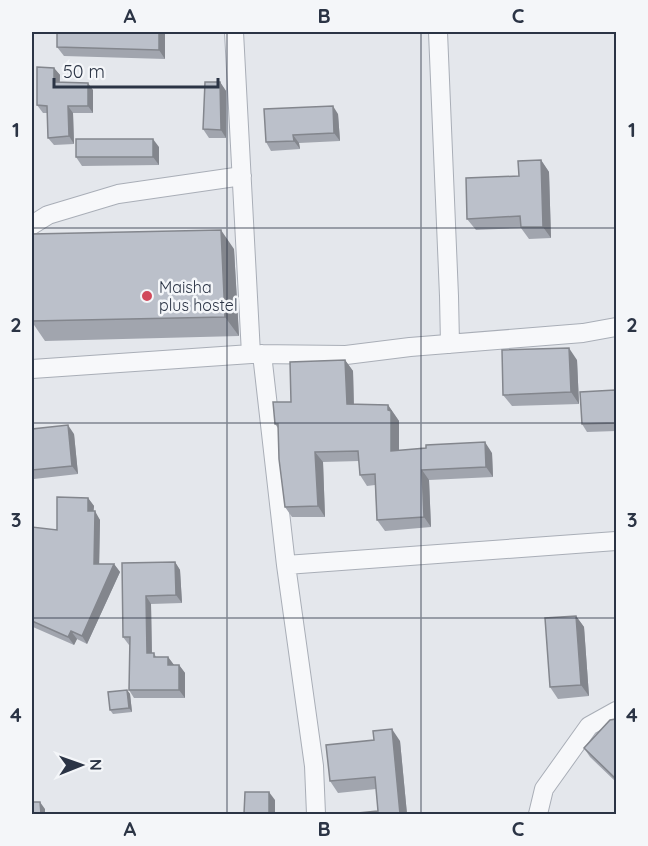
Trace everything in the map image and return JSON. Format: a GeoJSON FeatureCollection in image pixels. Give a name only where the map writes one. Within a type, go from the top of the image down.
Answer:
{"type":"FeatureCollection","features":[{"type":"Feature","properties":{"kind":"street"},"geometry":{"type":"LineString","coordinates":[[234,32],[242,176],[256,354],[314,766],[316,814]]}},
{"type":"Feature","properties":{"kind":"street"},"geometry":{"type":"LineString","coordinates":[[438,32],[450,344]]}},
{"type":"Feature","properties":{"kind":"street"},"geometry":{"type":"LineString","coordinates":[[32,225],[48,215],[118,194],[242,176]]}},
{"type":"Feature","properties":{"kind":"street"},"geometry":{"type":"LineString","coordinates":[[32,369],[256,354],[346,355],[410,346],[584,333],[616,327]]}},
{"type":"Feature","properties":{"kind":"street"},"geometry":{"type":"LineString","coordinates":[[286,565],[616,541]]}},
{"type":"Feature","properties":{"kind":"street"},"geometry":{"type":"LineString","coordinates":[[538,814],[544,789],[589,726],[616,711]]}},
{"type":"Feature","properties":{"kind":"building"},"geometry":{"type":"Polygon","coordinates":[[[57,32],[159,32],[159,50],[57,47],[57,32]]]}},
{"type":"Feature","properties":{"kind":"building"},"geometry":{"type":"Polygon","coordinates":[[[37,67],[54,68],[54,82],[88,83],[88,106],[68,106],[69,136],[48,138],[47,106],[37,105],[37,67]]]}},
{"type":"Feature","properties":{"kind":"building"},"geometry":{"type":"Polygon","coordinates":[[[205,82],[220,82],[221,130],[203,129],[205,82]]]}},
{"type":"Feature","properties":{"kind":"building"},"geometry":{"type":"Polygon","coordinates":[[[333,106],[334,133],[293,135],[294,141],[266,142],[264,109],[333,106]]]}},
{"type":"Feature","properties":{"kind":"building"},"geometry":{"type":"Polygon","coordinates":[[[76,139],[153,139],[153,157],[76,157],[76,139]]]}},
{"type":"Feature","properties":{"kind":"building"},"geometry":{"type":"Polygon","coordinates":[[[541,160],[543,227],[521,227],[520,216],[467,219],[466,178],[519,176],[518,161],[541,160]]]}},
{"type":"Feature","properties":{"kind":"building"},"geometry":{"type":"Polygon","coordinates":[[[221,230],[225,317],[32,321],[32,234],[221,230]]]}},
{"type":"Feature","properties":{"kind":"building"},"geometry":{"type":"Polygon","coordinates":[[[569,348],[571,392],[503,395],[502,350],[569,348]]]}},
{"type":"Feature","properties":{"kind":"building"},"geometry":{"type":"Polygon","coordinates":[[[345,360],[347,404],[388,405],[388,410],[391,411],[391,451],[426,448],[426,445],[485,442],[486,467],[422,470],[424,517],[377,520],[375,474],[360,475],[358,451],[315,452],[318,506],[285,507],[279,459],[278,424],[275,424],[273,402],[291,402],[290,362],[345,360]]]}},
{"type":"Feature","properties":{"kind":"building"},"geometry":{"type":"Polygon","coordinates":[[[615,390],[616,423],[582,424],[580,392],[615,390]]]}},
{"type":"Feature","properties":{"kind":"building"},"geometry":{"type":"Polygon","coordinates":[[[68,425],[72,466],[32,470],[32,429],[68,425]]]}},
{"type":"Feature","properties":{"kind":"building"},"geometry":{"type":"Polygon","coordinates":[[[57,497],[88,498],[88,511],[95,511],[94,564],[114,564],[82,636],[71,631],[68,637],[32,621],[32,527],[57,530],[57,497]]]}},
{"type":"Feature","properties":{"kind":"building"},"geometry":{"type":"Polygon","coordinates":[[[175,562],[176,595],[146,596],[147,653],[154,653],[154,657],[168,657],[168,665],[179,665],[179,690],[129,690],[130,637],[123,637],[122,563],[175,562]]]}},
{"type":"Feature","properties":{"kind":"building"},"geometry":{"type":"Polygon","coordinates":[[[576,616],[581,685],[550,687],[545,618],[576,616]]]}},
{"type":"Feature","properties":{"kind":"building"},"geometry":{"type":"Polygon","coordinates":[[[127,690],[129,708],[110,710],[108,692],[127,690]]]}},
{"type":"Feature","properties":{"kind":"building"},"geometry":{"type":"Polygon","coordinates":[[[616,719],[616,779],[584,748],[610,720],[616,719]]]}},
{"type":"Feature","properties":{"kind":"building"},"geometry":{"type":"Polygon","coordinates":[[[392,729],[400,814],[347,814],[378,811],[375,777],[330,781],[326,745],[374,740],[373,731],[392,729]]]}},
{"type":"Feature","properties":{"kind":"building"},"geometry":{"type":"Polygon","coordinates":[[[245,792],[269,792],[269,814],[244,814],[245,792]]]}},
{"type":"Feature","properties":{"kind":"building"},"geometry":{"type":"Polygon","coordinates":[[[32,802],[40,802],[41,814],[32,814],[32,802]]]}},
{"type":"Feature","properties":{"kind":"place","name":"Maisha plus hostel"},"geometry":{"type":"Point","coordinates":[147,296]}}]}
